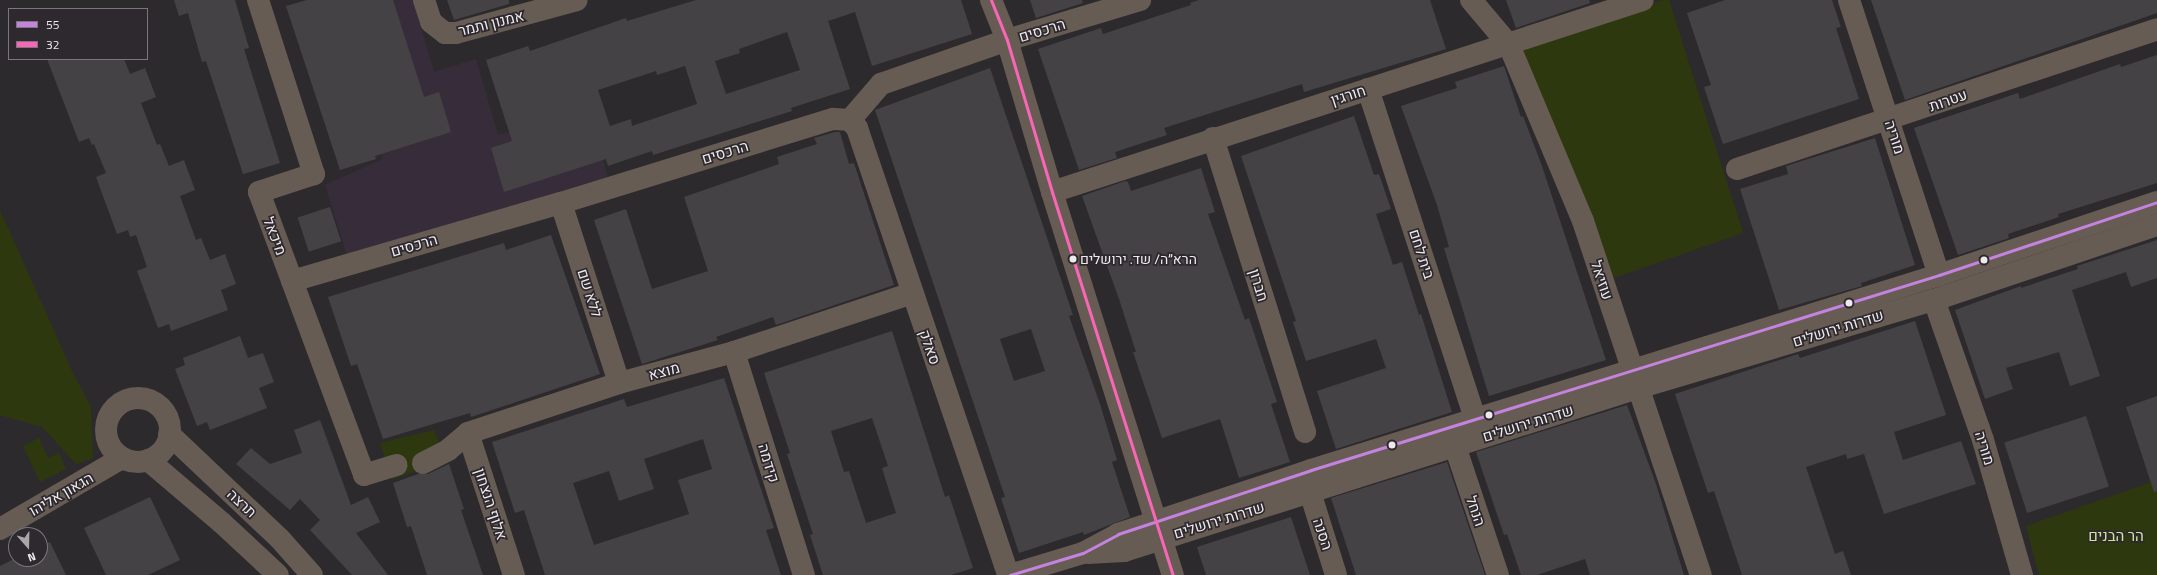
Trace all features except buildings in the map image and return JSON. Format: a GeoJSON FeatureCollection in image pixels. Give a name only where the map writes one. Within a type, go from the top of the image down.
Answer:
{"type":"FeatureCollection","features":[{"type":"Feature","properties":{"kind":"street","name":"מיכאל"},"geometry":{"type":"LineString","coordinates":[[258,0],[314,174],[258,192],[364,475],[396,465]]}},
{"type":"Feature","properties":{"kind":"street","name":"אמנון ותמר"},"geometry":{"type":"LineString","coordinates":[[424,0],[430,22],[445,32],[456,33],[576,0]]}},
{"type":"Feature","properties":{"kind":"street"},"geometry":{"type":"LineString","coordinates":[[991,0],[1007,40],[1052,192],[1173,575]]}},
{"type":"Feature","properties":{"kind":"street","name":"הרכסים"},"geometry":{"type":"LineString","coordinates":[[292,281],[561,203],[833,119],[850,120],[881,84],[1007,40],[1140,0]]}},
{"type":"Feature","properties":{"kind":"street","name":"עוזיאל"},"geometry":{"type":"LineString","coordinates":[[1471,0],[1509,45],[1583,221],[1635,380],[1702,575]]}},
{"type":"Feature","properties":{"kind":"street","name":"חורגין"},"geometry":{"type":"LineString","coordinates":[[1052,192],[1213,138],[1509,45],[1643,0]]}},
{"type":"Feature","properties":{"kind":"street","name":"מוריה"},"geometry":{"type":"LineString","coordinates":[[1849,0],[1890,120],[1939,275]]}},
{"type":"Feature","properties":{"kind":"street","name":"עטרות"},"geometry":{"type":"LineString","coordinates":[[1737,169],[1890,120],[2157,29]]}},
{"type":"Feature","properties":{"kind":"street","name":"בית לחם"},"geometry":{"type":"LineString","coordinates":[[1368,89],[1475,419]]}},
{"type":"Feature","properties":{"kind":"street","name":"סאלק"},"geometry":{"type":"LineString","coordinates":[[850,120],[857,128],[1009,575]]}},
{"type":"Feature","properties":{"kind":"street","name":"חברון"},"geometry":{"type":"LineString","coordinates":[[1213,138],[1305,432]]}},
{"type":"Feature","properties":{"kind":"street","name":"שדרות ירושלים"},"geometry":{"type":"LineString","coordinates":[[1159,530],[1310,492],[1455,446],[1635,380],[1939,275],[2157,202]]}},
{"type":"Feature","properties":{"kind":"street","name":"ללא שם"},"geometry":{"type":"LineString","coordinates":[[561,203],[619,383]]}},
{"type":"Feature","properties":{"kind":"street","name":"שדרות ירושלים"},"geometry":{"type":"LineString","coordinates":[[1009,575],[1083,553],[1124,551],[1159,530],[1475,419],[1635,380],[1934,300],[2157,225]]}},
{"type":"Feature","properties":{"kind":"street","name":"מוצא"},"geometry":{"type":"LineString","coordinates":[[423,463],[448,450],[468,433],[619,383],[734,352],[912,293]]}},
{"type":"Feature","properties":{"kind":"street","name":"מוריה"},"geometry":{"type":"LineString","coordinates":[[1934,300],[1983,440],[2022,575]]}},
{"type":"Feature","properties":{"kind":"street","name":"קידמה"},"geometry":{"type":"LineString","coordinates":[[734,352],[804,575]]}},
{"type":"Feature","properties":{"kind":"street"},"geometry":{"type":"LineString","coordinates":[[138,398],[156,404],[168,421],[169,434],[163,450],[148,460],[133,462],[122,458],[108,442],[106,431],[107,421],[119,404],[138,398]]}},
{"type":"Feature","properties":{"kind":"street","name":"אלוף הנצחון"},"geometry":{"type":"LineString","coordinates":[[468,433],[514,575]]}},
{"type":"Feature","properties":{"kind":"street","name":"תרצה"},"geometry":{"type":"LineString","coordinates":[[169,434],[280,539],[312,575]]}},
{"type":"Feature","properties":{"kind":"street","name":"הנחל"},"geometry":{"type":"LineString","coordinates":[[1455,446],[1498,575]]}},
{"type":"Feature","properties":{"kind":"street","name":"הגאון אליהו"},"geometry":{"type":"LineString","coordinates":[[0,529],[122,458]]}},
{"type":"Feature","properties":{"kind":"street","name":"תרצה"},"geometry":{"type":"LineString","coordinates":[[148,460],[222,523],[278,575]]}},
{"type":"Feature","properties":{"kind":"street","name":"הסנה"},"geometry":{"type":"LineString","coordinates":[[1310,492],[1336,575]]}},
{"type":"Feature","properties":{"kind":"shaded area"},"geometry":{"type":"Polygon","coordinates":[[[386,0],[413,0],[434,72],[476,59],[498,135],[590,112],[608,179],[348,258],[325,185],[383,159],[341,11],[386,0]]]}},
{"type":"Feature","properties":{"kind":"green space"},"geometry":{"type":"Polygon","coordinates":[[[1664,0],[1669,0],[1743,233],[1602,282],[1518,48],[1664,0]]]}},
{"type":"Feature","properties":{"kind":"green space"},"geometry":{"type":"Polygon","coordinates":[[[0,210],[72,371],[91,407],[93,458],[76,464],[42,427],[0,415],[0,210]]]}},
{"type":"Feature","properties":{"kind":"green space"},"geometry":{"type":"Polygon","coordinates":[[[434,430],[447,461],[392,479],[380,443],[434,430]]]}},
{"type":"Feature","properties":{"kind":"green space"},"geometry":{"type":"Polygon","coordinates":[[[39,438],[48,458],[59,453],[66,469],[40,482],[23,446],[39,438]]]}},
{"type":"Feature","properties":{"kind":"green space","name":"הר הבנים"},"geometry":{"type":"Polygon","coordinates":[[[2157,480],[2157,575],[2039,575],[2026,526],[2157,480]]]}},
{"type":"Feature","properties":{"kind":"transit line","name":"32"},"geometry":{"type":"LineString","coordinates":[[991,0],[1007,40],[1052,192],[1173,575]]}},
{"type":"Feature","properties":{"kind":"transit line","name":"55"},"geometry":{"type":"LineString","coordinates":[[1010,575],[1083,553],[1118,534],[1311,470],[1939,275],[2157,202]]}},
{"type":"Feature","properties":{"kind":"place","name":"הרא״ה/ שד. ירושלים"},"geometry":{"type":"Point","coordinates":[1073,259]}}]}
